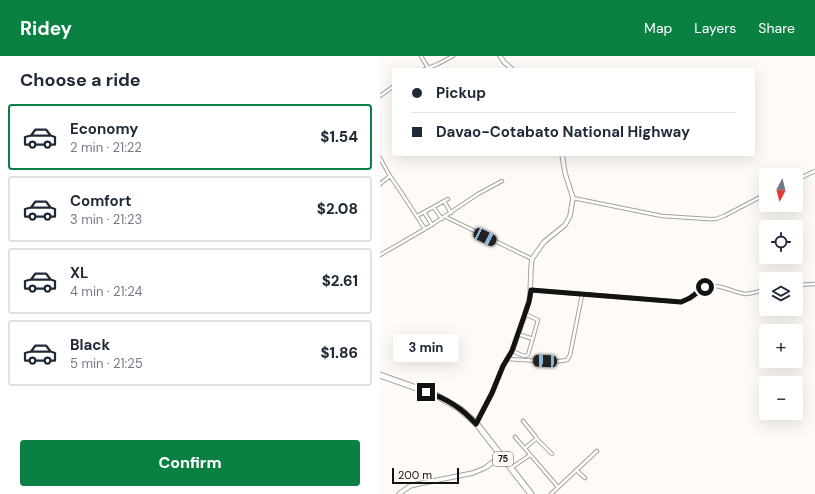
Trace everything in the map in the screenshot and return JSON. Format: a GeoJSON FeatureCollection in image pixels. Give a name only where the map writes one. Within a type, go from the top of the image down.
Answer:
{"type":"FeatureCollection","features":[{"type":"Feature","properties":{"kind":"highway","name":"75"},"geometry":{"type":"LineString","coordinates":[[380,375],[444,399],[460,409],[476,424],[531,494]]}},
{"type":"Feature","properties":{"kind":"street"},"geometry":{"type":"LineString","coordinates":[[421,56],[428,68],[453,56]]}},
{"type":"Feature","properties":{"kind":"street"},"geometry":{"type":"LineString","coordinates":[[500,56],[511,68]]}},
{"type":"Feature","properties":{"kind":"street"},"geometry":{"type":"LineString","coordinates":[[380,96],[392,87]]}},
{"type":"Feature","properties":{"kind":"street"},"geometry":{"type":"LineString","coordinates":[[476,424],[492,393],[501,369],[512,351],[525,314],[531,290],[530,268],[532,259],[544,242],[562,228],[570,216],[573,198],[564,173],[562,156]]}},
{"type":"Feature","properties":{"kind":"street"},"geometry":{"type":"LineString","coordinates":[[380,158],[424,229]]}},
{"type":"Feature","properties":{"kind":"street"},"geometry":{"type":"LineString","coordinates":[[803,177],[815,172]]}},
{"type":"Feature","properties":{"kind":"street"},"geometry":{"type":"LineString","coordinates":[[380,184],[390,176]]}},
{"type":"Feature","properties":{"kind":"street"},"geometry":{"type":"LineString","coordinates":[[380,255],[442,219],[478,194],[502,182]]}},
{"type":"Feature","properties":{"kind":"street"},"geometry":{"type":"LineString","coordinates":[[573,198],[662,216],[716,219],[759,198]]}},
{"type":"Feature","properties":{"kind":"street"},"geometry":{"type":"LineString","coordinates":[[417,216],[448,199]]}},
{"type":"Feature","properties":{"kind":"street"},"geometry":{"type":"LineString","coordinates":[[444,201],[451,213]]}},
{"type":"Feature","properties":{"kind":"street"},"geometry":{"type":"LineString","coordinates":[[434,208],[442,219]]}},
{"type":"Feature","properties":{"kind":"street"},"geometry":{"type":"LineString","coordinates":[[424,212],[432,224]]}},
{"type":"Feature","properties":{"kind":"street"},"geometry":{"type":"LineString","coordinates":[[445,216],[532,259]]}},
{"type":"Feature","properties":{"kind":"street"},"geometry":{"type":"LineString","coordinates":[[803,285],[815,284]]}},
{"type":"Feature","properties":{"kind":"street"},"geometry":{"type":"LineString","coordinates":[[531,290],[681,302],[685,301],[700,289],[709,286],[745,294],[759,291]]}},
{"type":"Feature","properties":{"kind":"street"},"geometry":{"type":"LineString","coordinates":[[507,359],[548,362],[567,360],[570,355],[582,294]]}},
{"type":"Feature","properties":{"kind":"street"},"geometry":{"type":"LineString","coordinates":[[512,351],[527,356],[538,320],[525,314]]}},
{"type":"Feature","properties":{"kind":"street"},"geometry":{"type":"LineString","coordinates":[[518,334],[532,339]]}},
{"type":"Feature","properties":{"kind":"street"},"geometry":{"type":"LineString","coordinates":[[523,421],[536,435],[536,438],[552,454]]}},
{"type":"Feature","properties":{"kind":"street"},"geometry":{"type":"LineString","coordinates":[[515,437],[558,487]]}},
{"type":"Feature","properties":{"kind":"street"},"geometry":{"type":"LineString","coordinates":[[525,448],[536,438]]}},
{"type":"Feature","properties":{"kind":"street"},"geometry":{"type":"LineString","coordinates":[[551,494],[597,451]]}},
{"type":"Feature","properties":{"kind":"street"},"geometry":{"type":"LineString","coordinates":[[511,468],[530,454]]}},
{"type":"Feature","properties":{"kind":"street"},"geometry":{"type":"LineString","coordinates":[[399,494],[410,486],[479,470],[501,456]]}},
{"type":"Feature","properties":{"kind":"street"},"geometry":{"type":"LineString","coordinates":[[576,470],[586,478]]}},
{"type":"Feature","properties":{"kind":"route"},"geometry":{"type":"LineString","coordinates":[[426,392],[436,395],[453,404],[476,424],[492,393],[503,366],[512,351],[529,302],[531,290],[681,302],[690,298],[700,289],[705,287]]}}]}
